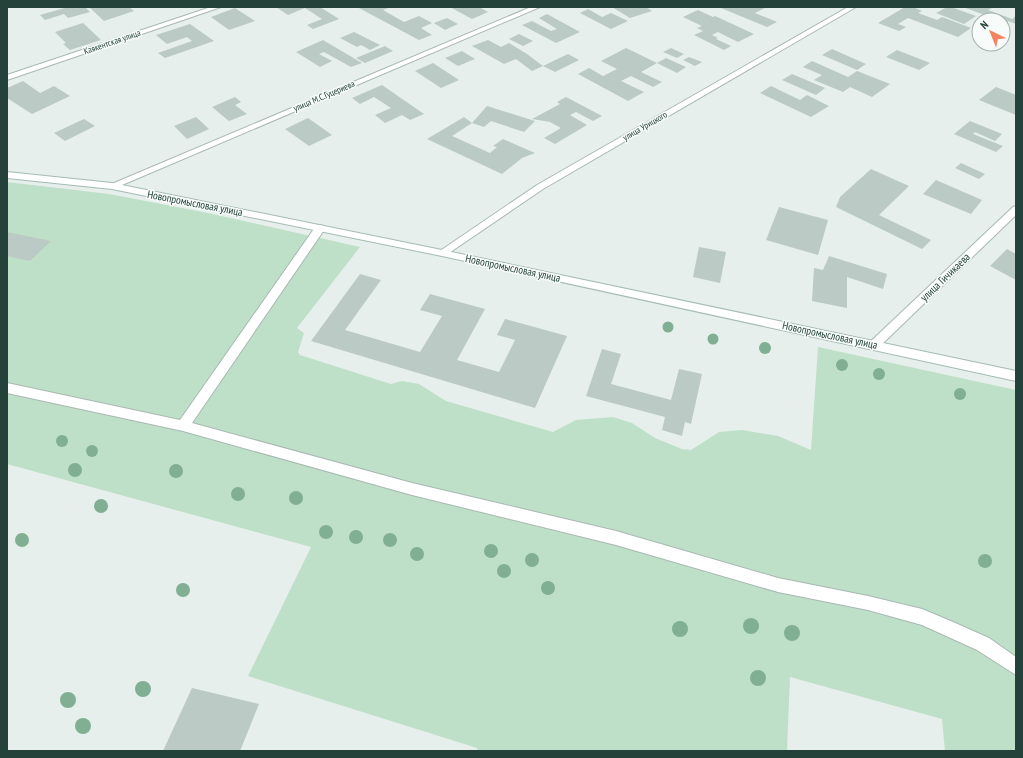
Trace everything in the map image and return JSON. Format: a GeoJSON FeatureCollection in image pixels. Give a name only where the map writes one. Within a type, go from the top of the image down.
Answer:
{"type":"FeatureCollection","features":[{"type":"Feature","properties":{"kind":"street","name":"Каякентская улица"},"geometry":{"type":"LineString","coordinates":[[7,78],[218,7]]}},
{"type":"Feature","properties":{"kind":"street","name":"улица М.С.Гуцериева"},"geometry":{"type":"LineString","coordinates":[[112,186],[537,7]]}},
{"type":"Feature","properties":{"kind":"street","name":"улица Урицкого"},"geometry":{"type":"LineString","coordinates":[[442,253],[540,187],[853,7]]}},
{"type":"Feature","properties":{"kind":"street","name":"Новопромысловая улица"},"geometry":{"type":"LineString","coordinates":[[7,175],[112,186],[442,253],[1016,376]]}},
{"type":"Feature","properties":{"kind":"street","name":"улица Гичикаева"},"geometry":{"type":"LineString","coordinates":[[874,345],[1016,209]]}},
{"type":"Feature","properties":{"kind":"street"},"geometry":{"type":"LineString","coordinates":[[183,426],[320,228]]}},
{"type":"Feature","properties":{"kind":"street"},"geometry":{"type":"LineString","coordinates":[[7,388],[183,426],[412,489],[616,538],[778,585],[868,602],[922,617],[948,627],[983,644],[1016,667]]}},
{"type":"Feature","properties":{"kind":"green space"},"geometry":{"type":"Polygon","coordinates":[[[7,182],[109,194],[208,213],[360,247],[297,328],[304,333],[298,352],[300,355],[391,384],[402,381],[419,384],[446,401],[553,432],[576,420],[613,417],[632,423],[655,438],[682,449],[691,450],[719,432],[742,430],[778,436],[811,450],[818,347],[1016,390],[1016,751],[945,751],[942,719],[790,677],[787,751],[477,751],[477,748],[248,676],[311,547],[7,464],[7,182]]]}},
{"type":"Feature","properties":{"kind":"building"},"geometry":{"type":"Polygon","coordinates":[[[68,7],[85,7],[90,12],[68,18],[64,14],[45,20],[40,15],[68,7]]]}},
{"type":"Feature","properties":{"kind":"building"},"geometry":{"type":"Polygon","coordinates":[[[89,7],[129,7],[134,11],[104,21],[89,7]]]}},
{"type":"Feature","properties":{"kind":"building"},"geometry":{"type":"Polygon","coordinates":[[[276,7],[320,7],[339,19],[313,29],[307,25],[322,19],[305,8],[288,15],[276,7]]]}},
{"type":"Feature","properties":{"kind":"building"},"geometry":{"type":"Polygon","coordinates":[[[357,7],[391,7],[383,10],[404,22],[419,16],[432,23],[421,28],[432,35],[419,40],[357,7]]]}},
{"type":"Feature","properties":{"kind":"building"},"geometry":{"type":"Polygon","coordinates":[[[450,7],[479,7],[488,12],[472,19],[450,7]]]}},
{"type":"Feature","properties":{"kind":"building"},"geometry":{"type":"Polygon","coordinates":[[[612,7],[646,7],[652,11],[630,18],[612,7]]]}},
{"type":"Feature","properties":{"kind":"building"},"geometry":{"type":"Polygon","coordinates":[[[767,7],[755,13],[777,22],[767,27],[721,8],[767,7]]]}},
{"type":"Feature","properties":{"kind":"building"},"geometry":{"type":"Polygon","coordinates":[[[905,7],[913,7],[922,11],[918,13],[937,20],[942,17],[971,28],[958,37],[908,18],[898,24],[906,27],[899,31],[878,23],[905,7]]]}},
{"type":"Feature","properties":{"kind":"building"},"geometry":{"type":"Polygon","coordinates":[[[947,7],[951,7],[971,14],[971,19],[964,24],[936,13],[947,7]]]}},
{"type":"Feature","properties":{"kind":"building"},"geometry":{"type":"Polygon","coordinates":[[[963,7],[994,7],[988,10],[993,12],[976,12],[963,7]]]}},
{"type":"Feature","properties":{"kind":"building"},"geometry":{"type":"Polygon","coordinates":[[[235,8],[255,21],[229,30],[211,17],[235,8]]]}},
{"type":"Feature","properties":{"kind":"building"},"geometry":{"type":"Polygon","coordinates":[[[588,9],[602,17],[611,13],[628,21],[611,29],[580,13],[588,9]]]}},
{"type":"Feature","properties":{"kind":"building"},"geometry":{"type":"Polygon","coordinates":[[[698,10],[754,34],[738,42],[718,32],[712,35],[718,38],[716,39],[731,46],[724,50],[694,35],[703,31],[697,28],[702,26],[683,17],[698,10]]]}},
{"type":"Feature","properties":{"kind":"building"},"geometry":{"type":"Polygon","coordinates":[[[547,14],[580,32],[556,43],[522,25],[532,21],[551,31],[557,29],[539,18],[547,14]]]}},
{"type":"Feature","properties":{"kind":"building"},"geometry":{"type":"Polygon","coordinates":[[[1016,16],[1016,24],[1011,22],[1011,19],[1016,16]]]}},
{"type":"Feature","properties":{"kind":"building"},"geometry":{"type":"Polygon","coordinates":[[[447,18],[458,24],[445,30],[434,23],[447,18]]]}},
{"type":"Feature","properties":{"kind":"building"},"geometry":{"type":"Polygon","coordinates":[[[83,23],[101,40],[70,50],[63,44],[66,43],[55,32],[83,23]]]}},
{"type":"Feature","properties":{"kind":"building"},"geometry":{"type":"Polygon","coordinates":[[[190,24],[214,41],[165,58],[158,53],[192,41],[187,37],[167,44],[156,35],[190,24]]]}},
{"type":"Feature","properties":{"kind":"building"},"geometry":{"type":"Polygon","coordinates":[[[354,32],[380,45],[370,50],[361,45],[357,47],[340,38],[354,32]]]}},
{"type":"Feature","properties":{"kind":"building"},"geometry":{"type":"Polygon","coordinates":[[[519,34],[533,41],[523,46],[509,39],[519,34]]]}},
{"type":"Feature","properties":{"kind":"building"},"geometry":{"type":"Polygon","coordinates":[[[323,40],[362,63],[351,67],[324,52],[319,54],[332,61],[320,67],[296,52],[323,40]]]}},
{"type":"Feature","properties":{"kind":"building"},"geometry":{"type":"Polygon","coordinates":[[[488,40],[501,47],[509,43],[543,66],[532,71],[516,59],[504,64],[472,46],[488,40]]]}},
{"type":"Feature","properties":{"kind":"building"},"geometry":{"type":"Polygon","coordinates":[[[385,46],[393,51],[365,63],[356,58],[385,46]]]}},
{"type":"Feature","properties":{"kind":"building"},"geometry":{"type":"Polygon","coordinates":[[[626,48],[657,63],[641,72],[662,82],[653,87],[631,76],[621,81],[644,92],[628,101],[578,74],[589,68],[603,76],[617,69],[601,61],[626,48]]]}},
{"type":"Feature","properties":{"kind":"building"},"geometry":{"type":"Polygon","coordinates":[[[671,48],[684,54],[677,58],[663,52],[671,48]]]}},
{"type":"Feature","properties":{"kind":"building"},"geometry":{"type":"Polygon","coordinates":[[[832,49],[866,64],[857,70],[822,55],[832,49]]]}},
{"type":"Feature","properties":{"kind":"building"},"geometry":{"type":"Polygon","coordinates":[[[897,50],[930,63],[919,70],[886,57],[897,50]]]}},
{"type":"Feature","properties":{"kind":"building"},"geometry":{"type":"Polygon","coordinates":[[[462,51],[475,59],[458,66],[445,58],[462,51]]]}},
{"type":"Feature","properties":{"kind":"building"},"geometry":{"type":"Polygon","coordinates":[[[568,54],[579,60],[555,72],[543,66],[568,54]]]}},
{"type":"Feature","properties":{"kind":"building"},"geometry":{"type":"Polygon","coordinates":[[[689,57],[702,62],[695,66],[683,60],[689,57]]]}},
{"type":"Feature","properties":{"kind":"building"},"geometry":{"type":"Polygon","coordinates":[[[666,58],[686,67],[677,73],[657,63],[666,58]]]}},
{"type":"Feature","properties":{"kind":"building"},"geometry":{"type":"Polygon","coordinates":[[[812,61],[848,77],[857,71],[890,84],[872,97],[850,87],[843,92],[814,80],[822,75],[803,67],[812,61]]]}},
{"type":"Feature","properties":{"kind":"building"},"geometry":{"type":"Polygon","coordinates":[[[433,63],[459,80],[441,88],[415,71],[433,63]]]}},
{"type":"Feature","properties":{"kind":"building"},"geometry":{"type":"Polygon","coordinates":[[[792,74],[825,88],[816,95],[782,80],[792,74]]]}},
{"type":"Feature","properties":{"kind":"building"},"geometry":{"type":"Polygon","coordinates":[[[23,81],[40,93],[54,86],[70,96],[32,114],[7,98],[7,88],[23,81]]]}},
{"type":"Feature","properties":{"kind":"building"},"geometry":{"type":"Polygon","coordinates":[[[382,85],[424,114],[410,120],[402,115],[385,123],[375,115],[391,108],[374,97],[360,104],[352,98],[382,85]]]}},
{"type":"Feature","properties":{"kind":"building"},"geometry":{"type":"Polygon","coordinates":[[[771,86],[800,100],[807,95],[829,106],[811,117],[760,93],[771,86]]]}},
{"type":"Feature","properties":{"kind":"building"},"geometry":{"type":"Polygon","coordinates":[[[996,87],[1016,95],[1016,115],[979,100],[996,87]]]}},
{"type":"Feature","properties":{"kind":"building"},"geometry":{"type":"Polygon","coordinates":[[[235,97],[241,102],[235,105],[247,114],[229,121],[212,107],[235,97]]]}},
{"type":"Feature","properties":{"kind":"building"},"geometry":{"type":"Polygon","coordinates":[[[566,97],[602,116],[593,121],[576,112],[570,115],[587,125],[555,144],[544,138],[561,128],[550,122],[532,119],[560,104],[557,102],[566,97]]]}},
{"type":"Feature","properties":{"kind":"building"},"geometry":{"type":"Polygon","coordinates":[[[487,106],[535,121],[524,132],[491,121],[484,127],[472,123],[487,106]]]}},
{"type":"Feature","properties":{"kind":"building"},"geometry":{"type":"Polygon","coordinates":[[[196,117],[209,129],[187,139],[174,126],[196,117]]]}},
{"type":"Feature","properties":{"kind":"building"},"geometry":{"type":"Polygon","coordinates":[[[464,117],[472,123],[452,136],[490,153],[497,147],[493,146],[503,139],[535,153],[522,158],[502,174],[427,139],[464,117]]]}},
{"type":"Feature","properties":{"kind":"building"},"geometry":{"type":"Polygon","coordinates":[[[308,118],[332,135],[309,146],[285,129],[308,118]]]}},
{"type":"Feature","properties":{"kind":"building"},"geometry":{"type":"Polygon","coordinates":[[[84,119],[95,126],[65,141],[54,133],[84,119]]]}},
{"type":"Feature","properties":{"kind":"building"},"geometry":{"type":"Polygon","coordinates":[[[970,121],[1002,134],[995,141],[975,132],[973,134],[1003,146],[996,152],[954,134],[970,121]]]}},
{"type":"Feature","properties":{"kind":"building"},"geometry":{"type":"Polygon","coordinates":[[[961,163],[985,174],[979,179],[955,168],[961,163]]]}},
{"type":"Feature","properties":{"kind":"building"},"geometry":{"type":"Polygon","coordinates":[[[871,169],[909,186],[879,215],[931,240],[922,249],[836,207],[840,197],[871,169]]]}},
{"type":"Feature","properties":{"kind":"building"},"geometry":{"type":"Polygon","coordinates":[[[936,180],[982,200],[971,214],[923,194],[936,180]]]}},
{"type":"Feature","properties":{"kind":"building"},"geometry":{"type":"Polygon","coordinates":[[[779,207],[828,220],[818,255],[766,240],[779,207]]]}},
{"type":"Feature","properties":{"kind":"building"},"geometry":{"type":"Polygon","coordinates":[[[7,232],[51,241],[30,261],[7,256],[7,232]]]}},
{"type":"Feature","properties":{"kind":"building"},"geometry":{"type":"Polygon","coordinates":[[[699,247],[726,252],[720,283],[693,277],[699,247]]]}},
{"type":"Feature","properties":{"kind":"building"},"geometry":{"type":"Polygon","coordinates":[[[1007,249],[1016,254],[1016,280],[990,266],[1007,249]]]}},
{"type":"Feature","properties":{"kind":"building"},"geometry":{"type":"Polygon","coordinates":[[[829,256],[887,274],[883,289],[847,277],[847,308],[812,301],[814,268],[823,270],[829,256]]]}},
{"type":"Feature","properties":{"kind":"building"},"geometry":{"type":"Polygon","coordinates":[[[360,274],[381,280],[345,330],[420,352],[442,316],[420,310],[430,294],[485,309],[457,360],[499,372],[515,340],[497,335],[505,319],[567,336],[535,408],[311,341],[360,274]]]}},
{"type":"Feature","properties":{"kind":"building"},"geometry":{"type":"Polygon","coordinates":[[[602,349],[621,354],[611,384],[671,400],[679,369],[702,374],[691,424],[685,422],[682,436],[662,430],[665,417],[586,396],[602,349]]]}},
{"type":"Feature","properties":{"kind":"building"},"geometry":{"type":"Polygon","coordinates":[[[192,688],[259,704],[240,751],[163,751],[192,688]]]}}]}
